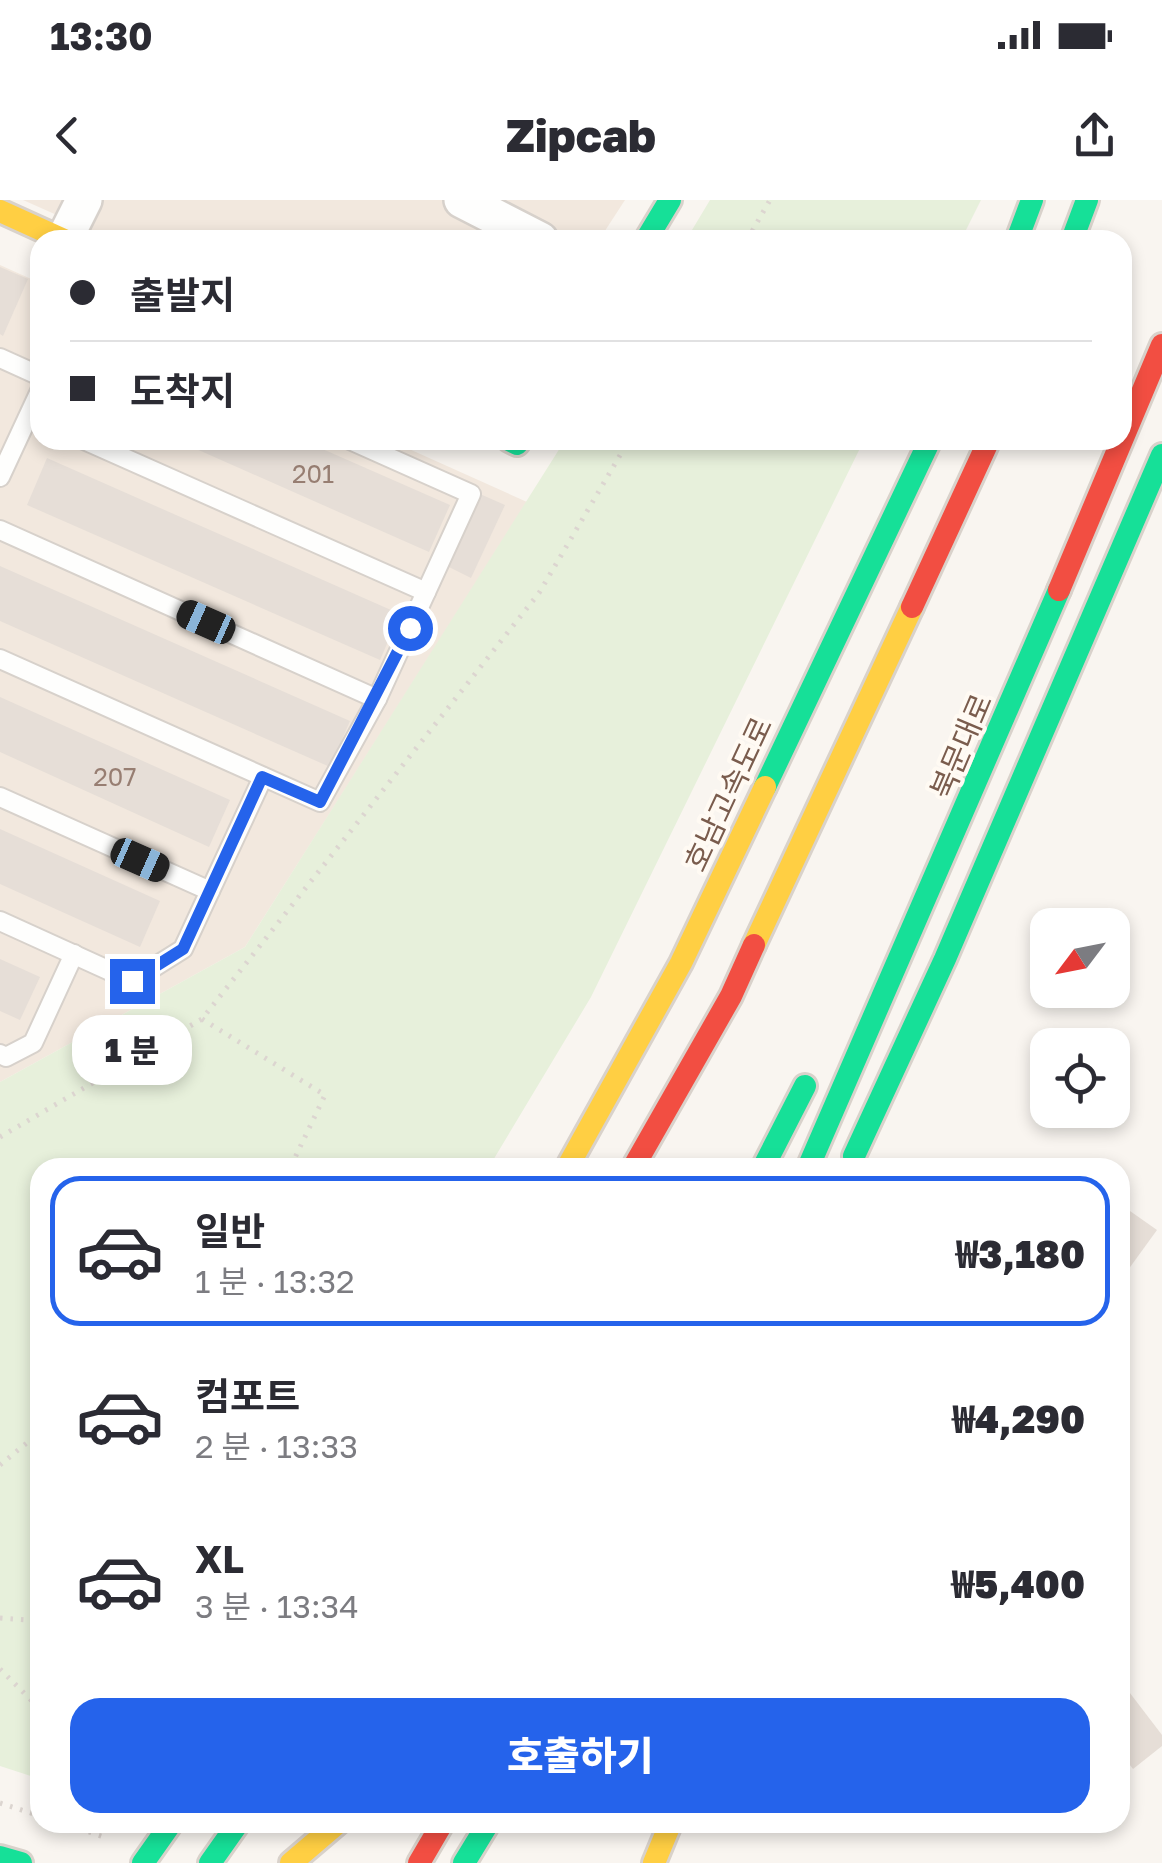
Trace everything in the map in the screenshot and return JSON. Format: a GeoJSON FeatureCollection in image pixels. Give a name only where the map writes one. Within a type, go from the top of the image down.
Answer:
{"type":"FeatureCollection","features":[{"type":"Feature","properties":{"kind":"main road"},"geometry":{"type":"LineString","coordinates":[[652,230],[670,200]]}},
{"type":"Feature","properties":{"kind":"main road"},"geometry":{"type":"LineString","coordinates":[[1022,230],[1032,200]]}},
{"type":"Feature","properties":{"kind":"main road"},"geometry":{"type":"LineString","coordinates":[[1076,230],[1087,200]]}},
{"type":"Feature","properties":{"kind":"main road"},"geometry":{"type":"LineString","coordinates":[[0,212],[41,230]]}},
{"type":"Feature","properties":{"kind":"main road","name":"북문대로"},"geometry":{"type":"LineString","coordinates":[[1132,417],[1162,346]]}},
{"type":"Feature","properties":{"kind":"main road","name":"호남고속도로"},"geometry":{"type":"LineString","coordinates":[[572,1158],[680,964],[925,450]]}},
{"type":"Feature","properties":{"kind":"main road"},"geometry":{"type":"LineString","coordinates":[[639,1158],[730,996],[984,450]]}},
{"type":"Feature","properties":{"kind":"main road","name":"북문대로"},"geometry":{"type":"LineString","coordinates":[[812,1158],[939,874],[1118,450]]}},
{"type":"Feature","properties":{"kind":"main road"},"geometry":{"type":"LineString","coordinates":[[854,1158],[945,960],[1162,454]]}},
{"type":"Feature","properties":{"kind":"main road"},"geometry":{"type":"LineString","coordinates":[[874,953],[939,874]]}},
{"type":"Feature","properties":{"kind":"main road"},"geometry":{"type":"LineString","coordinates":[[892,1130],[945,960]]}},
{"type":"Feature","properties":{"kind":"main road"},"geometry":{"type":"LineString","coordinates":[[768,1158],[813,1071]]}},
{"type":"Feature","properties":{"kind":"main road"},"geometry":{"type":"LineString","coordinates":[[142,1863],[164,1833]]}},
{"type":"Feature","properties":{"kind":"main road"},"geometry":{"type":"LineString","coordinates":[[210,1863],[231,1833]]}},
{"type":"Feature","properties":{"kind":"main road"},"geometry":{"type":"LineString","coordinates":[[291,1863],[326,1833]]}},
{"type":"Feature","properties":{"kind":"main road"},"geometry":{"type":"LineString","coordinates":[[342,1850],[352,1833]]}},
{"type":"Feature","properties":{"kind":"main road"},"geometry":{"type":"LineString","coordinates":[[419,1863],[437,1833]]}},
{"type":"Feature","properties":{"kind":"main road"},"geometry":{"type":"LineString","coordinates":[[464,1863],[482,1833]]}},
{"type":"Feature","properties":{"kind":"main road"},"geometry":{"type":"LineString","coordinates":[[654,1863],[666,1833]]}},
{"type":"Feature","properties":{"kind":"main road"},"geometry":{"type":"LineString","coordinates":[[0,1856],[20,1863]]}},
{"type":"Feature","properties":{"kind":"street"},"geometry":{"type":"LineString","coordinates":[[69,230],[84,200]]}},
{"type":"Feature","properties":{"kind":"street"},"geometry":{"type":"LineString","coordinates":[[462,200],[520,230]]}},
{"type":"Feature","properties":{"kind":"lane"},"geometry":{"type":"LineString","coordinates":[[0,358],[30,372]]}},
{"type":"Feature","properties":{"kind":"lane"},"geometry":{"type":"LineString","coordinates":[[0,477],[30,425]]}},
{"type":"Feature","properties":{"kind":"lane"},"geometry":{"type":"LineString","coordinates":[[106,450],[426,592]]}},
{"type":"Feature","properties":{"kind":"lane"},"geometry":{"type":"LineString","coordinates":[[0,659],[320,802],[377,699],[471,494],[372,450]]}},
{"type":"Feature","properties":{"kind":"lane"},"geometry":{"type":"LineString","coordinates":[[0,530],[377,699]]}},
{"type":"Feature","properties":{"kind":"lane"},"geometry":{"type":"LineString","coordinates":[[0,922],[132,981],[183,949],[262,777]]}},
{"type":"Feature","properties":{"kind":"lane"},"geometry":{"type":"LineString","coordinates":[[0,797],[210,891]]}},
{"type":"Feature","properties":{"kind":"lane"},"geometry":{"type":"LineString","coordinates":[[0,1054],[6,1057],[33,1043],[74,954]]}},
{"type":"Feature","properties":{"kind":"path"},"geometry":{"type":"LineString","coordinates":[[753,230],[770,200]]}},
{"type":"Feature","properties":{"kind":"path"},"geometry":{"type":"LineString","coordinates":[[0,1137],[202,1019],[539,593],[623,450]]}},
{"type":"Feature","properties":{"kind":"path"},"geometry":{"type":"LineString","coordinates":[[202,1019],[325,1095],[295,1158]]}},
{"type":"Feature","properties":{"kind":"path"},"geometry":{"type":"LineString","coordinates":[[0,1466],[30,1440]]}},
{"type":"Feature","properties":{"kind":"path"},"geometry":{"type":"LineString","coordinates":[[0,1618],[30,1621]]}},
{"type":"Feature","properties":{"kind":"path"},"geometry":{"type":"LineString","coordinates":[[0,1669],[30,1699]]}},
{"type":"Feature","properties":{"kind":"path"},"geometry":{"type":"LineString","coordinates":[[0,1803],[30,1813]]}},
{"type":"Feature","properties":{"kind":"path"},"geometry":{"type":"LineString","coordinates":[[92,1833],[107,1838]]}},
{"type":"Feature","properties":{"kind":"shaded area"},"geometry":{"type":"Polygon","coordinates":[[[23,200],[625,200],[606,230],[90,230],[23,200]]]}},
{"type":"Feature","properties":{"kind":"shaded area"},"geometry":{"type":"Polygon","coordinates":[[[0,265],[30,278],[30,450],[411,450],[527,502],[245,947],[0,1082],[0,265]]]}},
{"type":"Feature","properties":{"kind":"green space"},"geometry":{"type":"Polygon","coordinates":[[[710,200],[981,200],[966,230],[692,230],[710,200]]]}},
{"type":"Feature","properties":{"kind":"green space"},"geometry":{"type":"Polygon","coordinates":[[[559,450],[859,450],[591,997],[494,1158],[30,1158],[30,1776],[0,1766],[0,1082],[245,947],[559,450]]]}},
{"type":"Feature","properties":{"kind":"building"},"geometry":{"type":"Polygon","coordinates":[[[0,267],[28,279],[3,336],[0,334],[0,267]]]}},
{"type":"Feature","properties":{"kind":"building"},"geometry":{"type":"Polygon","coordinates":[[[199,450],[325,450],[450,505],[429,552],[199,450]]]}},
{"type":"Feature","properties":{"kind":"building"},"geometry":{"type":"Polygon","coordinates":[[[47,458],[400,614],[380,660],[27,505],[47,458]]]}},
{"type":"Feature","properties":{"kind":"building"},"geometry":{"type":"Polygon","coordinates":[[[480,494],[505,505],[471,578],[447,566],[480,494]]]}},
{"type":"Feature","properties":{"kind":"building"},"geometry":{"type":"Polygon","coordinates":[[[0,566],[350,721],[330,767],[0,621],[0,566]]]}},
{"type":"Feature","properties":{"kind":"building"},"geometry":{"type":"Polygon","coordinates":[[[0,697],[230,800],[209,847],[0,752],[0,697]]]}},
{"type":"Feature","properties":{"kind":"building"},"geometry":{"type":"Polygon","coordinates":[[[0,829],[160,901],[140,947],[0,884],[0,829]]]}},
{"type":"Feature","properties":{"kind":"building"},"geometry":{"type":"Polygon","coordinates":[[[0,959],[40,977],[20,1020],[0,1011],[0,959]]]}},
{"type":"Feature","properties":{"kind":"building"},"geometry":{"type":"Polygon","coordinates":[[[1130,1211],[1157,1230],[1130,1267],[1130,1211]]]}},
{"type":"Feature","properties":{"kind":"building"},"geometry":{"type":"Polygon","coordinates":[[[1130,1693],[1162,1735],[1162,1746],[1133,1769],[1130,1693]]]}},
{"type":"Feature","properties":{"kind":"traffic: fast"},"geometry":{"type":"LineString","coordinates":[[652,230],[670,200]]}},
{"type":"Feature","properties":{"kind":"traffic: fast"},"geometry":{"type":"LineString","coordinates":[[1021,230],[1032,200]]}},
{"type":"Feature","properties":{"kind":"traffic: fast"},"geometry":{"type":"LineString","coordinates":[[1076,230],[1087,200]]}},
{"type":"Feature","properties":{"kind":"traffic: fast"},"geometry":{"type":"LineString","coordinates":[[765,787],[925,450]]}},
{"type":"Feature","properties":{"kind":"traffic: fast"},"geometry":{"type":"LineString","coordinates":[[854,1156],[945,959],[1162,455]]}},
{"type":"Feature","properties":{"kind":"traffic: fast"},"geometry":{"type":"LineString","coordinates":[[812,1158],[1059,590]]}},
{"type":"Feature","properties":{"kind":"traffic: fast"},"geometry":{"type":"LineString","coordinates":[[768,1158],[805,1086]]}},
{"type":"Feature","properties":{"kind":"traffic: fast"},"geometry":{"type":"LineString","coordinates":[[143,1863],[164,1833]]}},
{"type":"Feature","properties":{"kind":"traffic: fast"},"geometry":{"type":"LineString","coordinates":[[210,1863],[231,1833]]}},
{"type":"Feature","properties":{"kind":"traffic: fast"},"geometry":{"type":"LineString","coordinates":[[464,1863],[482,1833]]}},
{"type":"Feature","properties":{"kind":"traffic: fast"},"geometry":{"type":"LineString","coordinates":[[0,1857],[21,1863]]}},
{"type":"Feature","properties":{"kind":"traffic: slow"},"geometry":{"type":"LineString","coordinates":[[0,211],[42,230]]}},
{"type":"Feature","properties":{"kind":"traffic: slow"},"geometry":{"type":"LineString","coordinates":[[754,945],[912,607]]}},
{"type":"Feature","properties":{"kind":"traffic: slow"},"geometry":{"type":"LineString","coordinates":[[573,1158],[681,963],[765,787]]}},
{"type":"Feature","properties":{"kind":"traffic: slow"},"geometry":{"type":"LineString","coordinates":[[291,1863],[326,1833]]}},
{"type":"Feature","properties":{"kind":"traffic: slow"},"geometry":{"type":"LineString","coordinates":[[654,1863],[666,1833]]}},
{"type":"Feature","properties":{"kind":"traffic: jam"},"geometry":{"type":"LineString","coordinates":[[1132,416],[1162,345]]}},
{"type":"Feature","properties":{"kind":"traffic: jam"},"geometry":{"type":"LineString","coordinates":[[912,607],[984,450]]}},
{"type":"Feature","properties":{"kind":"traffic: jam"},"geometry":{"type":"LineString","coordinates":[[1059,590],[1118,450]]}},
{"type":"Feature","properties":{"kind":"traffic: jam"},"geometry":{"type":"LineString","coordinates":[[639,1158],[731,996],[754,945]]}},
{"type":"Feature","properties":{"kind":"traffic: jam"},"geometry":{"type":"LineString","coordinates":[[419,1863],[437,1833]]}},
{"type":"Feature","properties":{"kind":"route"},"geometry":{"type":"LineString","coordinates":[[132,981],[183,949],[262,777],[320,802],[377,699],[410,628]]}}]}
